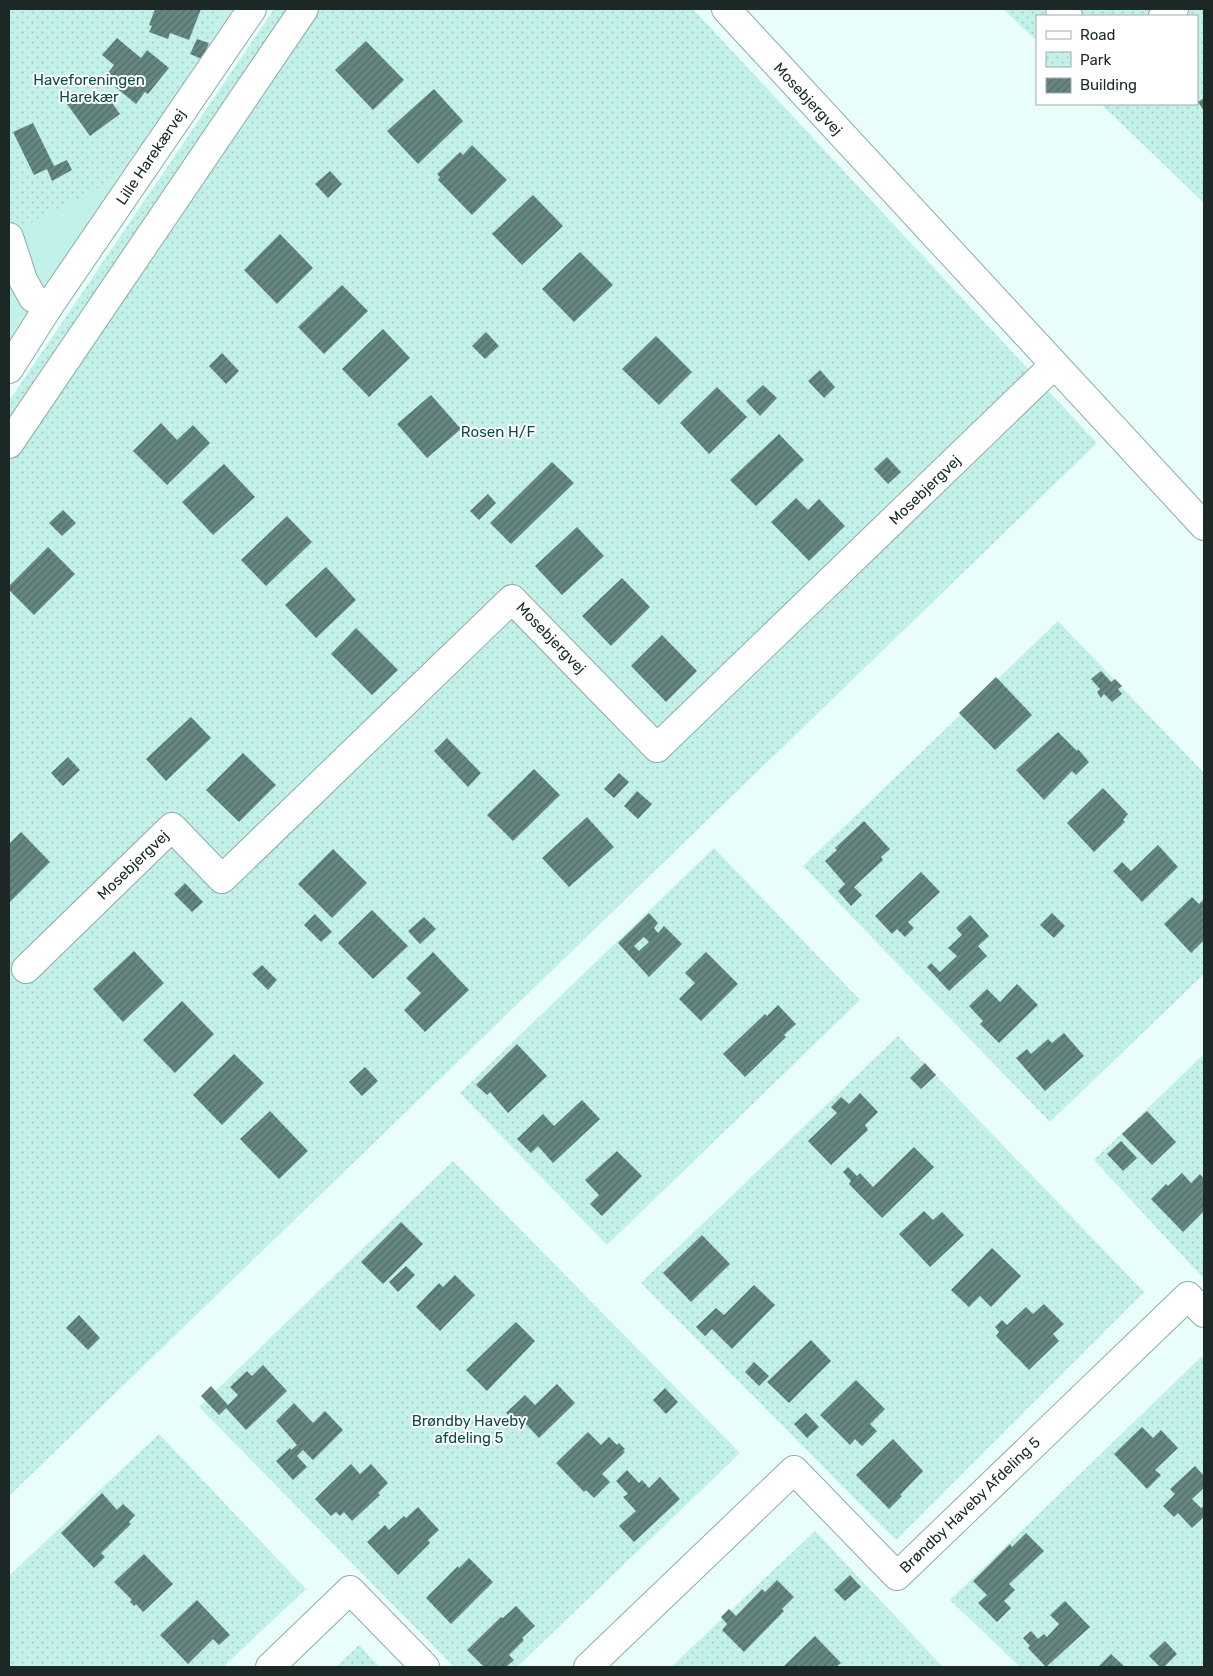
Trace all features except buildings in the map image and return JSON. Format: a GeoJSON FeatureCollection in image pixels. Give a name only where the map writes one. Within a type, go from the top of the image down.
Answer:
{"type":"FeatureCollection","features":[{"type":"Feature","properties":{"kind":"street","name":"Lille Harekærvej"},"geometry":{"type":"LineString","coordinates":[[9,369],[49,306],[252,9]]}},
{"type":"Feature","properties":{"kind":"street"},"geometry":{"type":"LineString","coordinates":[[9,444],[304,9]]}},
{"type":"Feature","properties":{"kind":"street","name":"Mosebjergvej"},"geometry":{"type":"LineString","coordinates":[[726,9],[1204,526]]}},
{"type":"Feature","properties":{"kind":"street"},"geometry":{"type":"LineString","coordinates":[[9,237],[23,280],[33,298],[49,306]]}},
{"type":"Feature","properties":{"kind":"street","name":"Mosebjergvej"},"geometry":{"type":"LineString","coordinates":[[26,969],[172,827],[222,879],[512,599],[657,748],[1054,365]]}},
{"type":"Feature","properties":{"kind":"street","name":"Brøndby Haveby Afdeling 5"},"geometry":{"type":"LineString","coordinates":[[588,1667],[794,1470],[897,1576],[1188,1296],[1204,1313]]}},
{"type":"Feature","properties":{"kind":"street"},"geometry":{"type":"LineString","coordinates":[[270,1667],[350,1590],[425,1667]]}},
{"type":"Feature","properties":{"kind":"green space","name":"Haveforeningen Harekær"},"geometry":{"type":"Polygon","coordinates":[[[9,9],[223,9],[200,72],[155,137],[96,190],[25,226],[9,229],[9,9]]]}},
{"type":"Feature","properties":{"kind":"green space"},"geometry":{"type":"Polygon","coordinates":[[[223,9],[264,9],[9,385],[9,229],[200,72],[223,9]]]}},
{"type":"Feature","properties":{"kind":"green space","name":"Rosen H/F"},"geometry":{"type":"Polygon","coordinates":[[[274,9],[693,9],[1097,443],[9,1496],[9,401],[274,9]]]}},
{"type":"Feature","properties":{"kind":"green space"},"geometry":{"type":"Polygon","coordinates":[[[1003,9],[1204,9],[1204,203],[1102,105],[1198,105],[1198,15],[1036,15],[1036,40],[1003,9]]]}},
{"type":"Feature","properties":{"kind":"green space"},"geometry":{"type":"Polygon","coordinates":[[[1058,621],[1204,773],[1204,974],[1050,1122],[803,866],[1058,621]]]}},
{"type":"Feature","properties":{"kind":"green space"},"geometry":{"type":"Polygon","coordinates":[[[714,848],[860,1000],[607,1245],[460,1093],[714,848]]]}},
{"type":"Feature","properties":{"kind":"green space"},"geometry":{"type":"Polygon","coordinates":[[[898,1036],[1144,1292],[896,1540],[641,1283],[898,1036]]]}},
{"type":"Feature","properties":{"kind":"green space"},"geometry":{"type":"Polygon","coordinates":[[[1204,1054],[1204,1279],[1094,1160],[1204,1054]]]}},
{"type":"Feature","properties":{"kind":"green space","name":"Brøndby Haveby afdeling 5"},"geometry":{"type":"Polygon","coordinates":[[[453,1161],[740,1453],[517,1667],[454,1667],[199,1407],[453,1161]]]}},
{"type":"Feature","properties":{"kind":"green space"},"geometry":{"type":"Polygon","coordinates":[[[1202,1356],[1204,1358],[1204,1667],[1020,1667],[950,1600],[1202,1356]]]}},
{"type":"Feature","properties":{"kind":"green space"},"geometry":{"type":"Polygon","coordinates":[[[159,1434],[306,1589],[223,1667],[9,1667],[9,1576],[159,1434]]]}},
{"type":"Feature","properties":{"kind":"green space"},"geometry":{"type":"Polygon","coordinates":[[[815,1531],[943,1667],[671,1667],[815,1531]]]}},
{"type":"Feature","properties":{"kind":"green space"},"geometry":{"type":"Polygon","coordinates":[[[359,1645],[379,1667],[336,1667],[359,1645]]]}}]}
